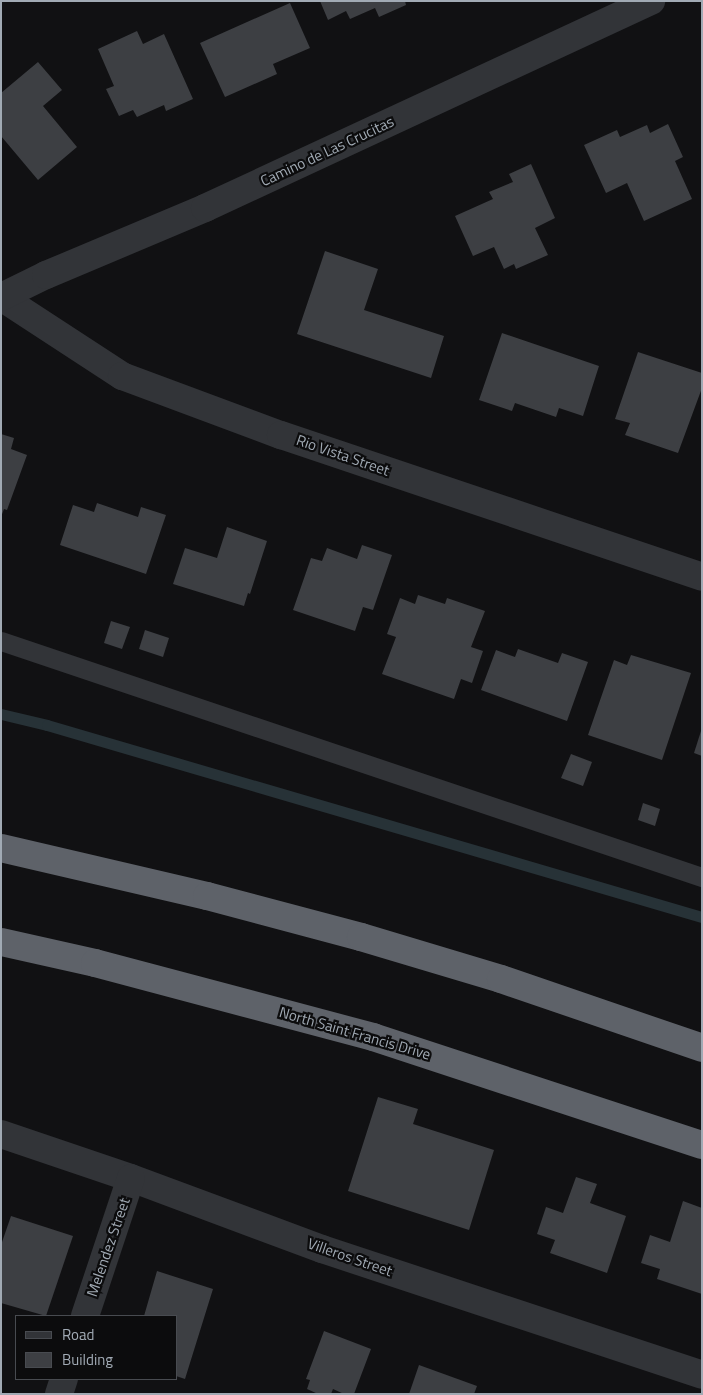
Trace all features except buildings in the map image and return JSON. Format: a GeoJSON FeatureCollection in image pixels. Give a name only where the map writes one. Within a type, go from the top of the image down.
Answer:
{"type":"FeatureCollection","features":[{"type":"Feature","properties":{"kind":"highway"},"geometry":{"type":"LineString","coordinates":[[1,848],[207,896],[361,937],[501,979],[702,1048]]}},
{"type":"Feature","properties":{"kind":"highway","name":"North Saint Francis Drive"},"geometry":{"type":"LineString","coordinates":[[1,942],[96,963],[373,1037],[702,1145]]}},
{"type":"Feature","properties":{"kind":"street","name":"Camino de Las Crucitas"},"geometry":{"type":"LineString","coordinates":[[1,297],[46,275],[205,208],[651,1]]}},
{"type":"Feature","properties":{"kind":"street","name":"Rio Vista Street"},"geometry":{"type":"LineString","coordinates":[[1,297],[122,376],[290,438],[702,577]]}},
{"type":"Feature","properties":{"kind":"street","name":"Villeros Street"},"geometry":{"type":"LineString","coordinates":[[1,1134],[132,1178],[322,1249],[702,1375]]}},
{"type":"Feature","properties":{"kind":"street","name":"Melendez Street"},"geometry":{"type":"LineString","coordinates":[[85,1315],[132,1178]]}},
{"type":"Feature","properties":{"kind":"street"},"geometry":{"type":"LineString","coordinates":[[59,1394],[64,1380]]}},
{"type":"Feature","properties":{"kind":"lane"},"geometry":{"type":"LineString","coordinates":[[1,641],[702,877]]}},
{"type":"Feature","properties":{"kind":"waterway"},"geometry":{"type":"LineString","coordinates":[[1,714],[47,725],[702,917]]}}]}
